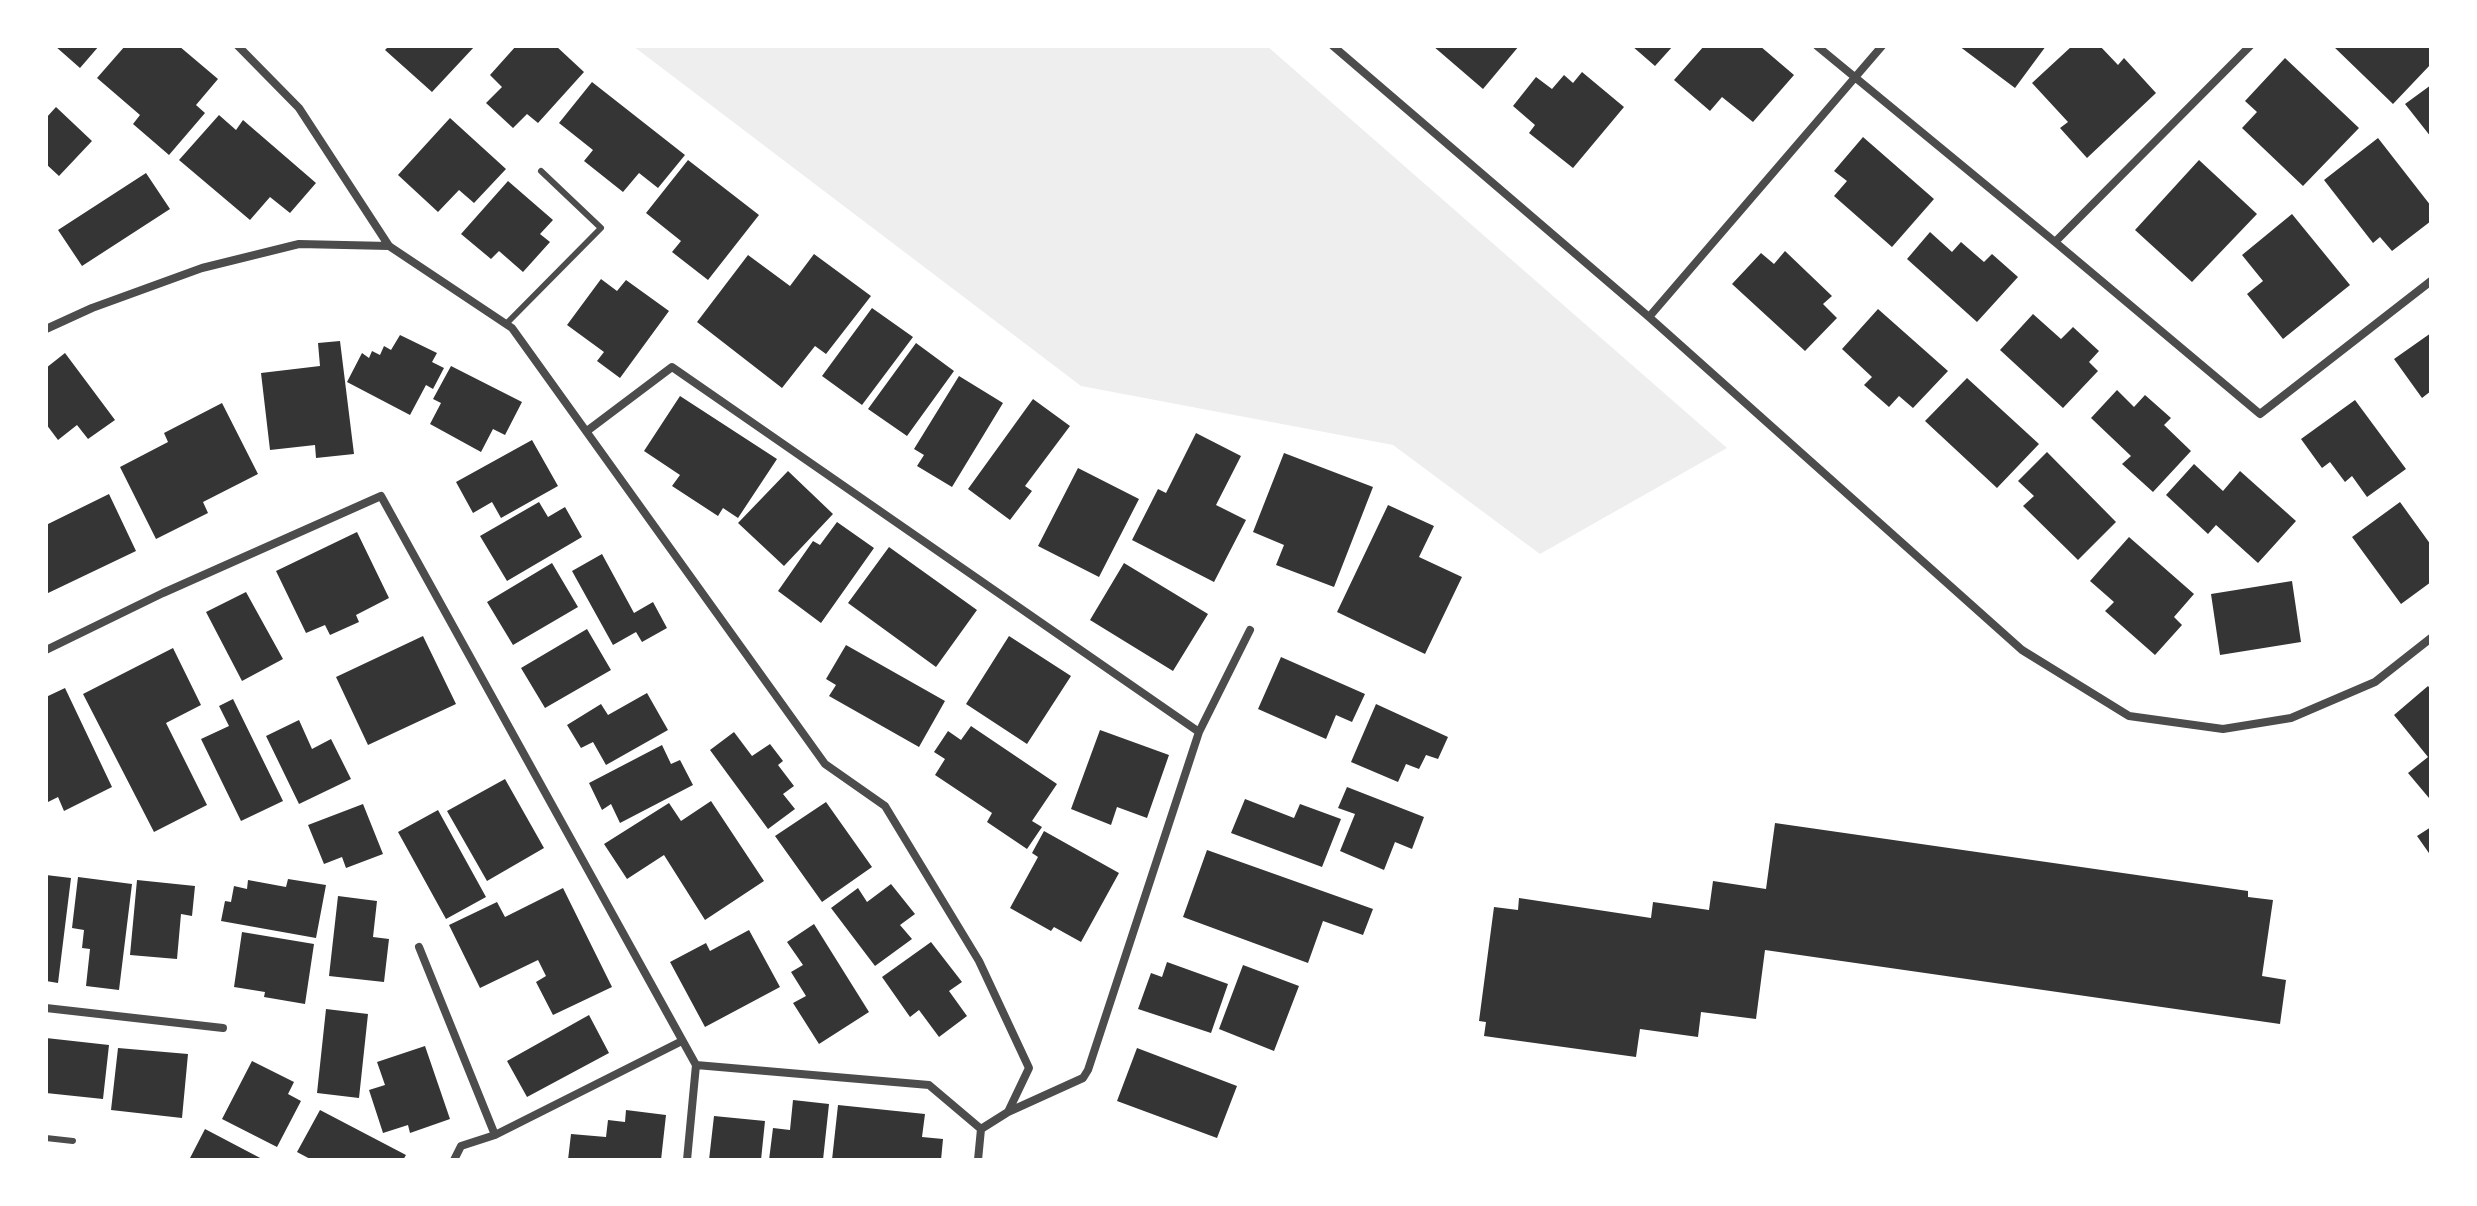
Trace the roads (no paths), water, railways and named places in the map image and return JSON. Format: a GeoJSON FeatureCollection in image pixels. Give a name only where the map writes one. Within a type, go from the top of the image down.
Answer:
{"type":"FeatureCollection","features":[{"type":"Feature","properties":{"kind":"street"},"geometry":{"type":"LineString","coordinates":[[238,46],[299,108],[389,246],[512,328],[825,764],[885,806],[979,961],[1029,1068],[1008,1112]]}},
{"type":"Feature","properties":{"kind":"street"},"geometry":{"type":"LineString","coordinates":[[1333,46],[1649,317],[2022,650],[2129,716],[2223,729],[2291,718],[2375,682],[2431,638]]}},
{"type":"Feature","properties":{"kind":"street"},"geometry":{"type":"LineString","coordinates":[[1817,46],[2260,414],[2431,281]]}},
{"type":"Feature","properties":{"kind":"street"},"geometry":{"type":"LineString","coordinates":[[1649,317],[1882,46]]}},
{"type":"Feature","properties":{"kind":"street"},"geometry":{"type":"LineString","coordinates":[[2055,242],[2250,46]]}},
{"type":"Feature","properties":{"kind":"street"},"geometry":{"type":"LineString","coordinates":[[46,329],[92,308],[202,268],[299,244],[389,246]]}},
{"type":"Feature","properties":{"kind":"street"},"geometry":{"type":"LineString","coordinates":[[587,431],[672,367],[1199,732]]}},
{"type":"Feature","properties":{"kind":"street"},"geometry":{"type":"LineString","coordinates":[[46,650],[163,593],[381,496],[696,1065],[687,1160]]}},
{"type":"Feature","properties":{"kind":"street"},"geometry":{"type":"LineString","coordinates":[[981,1129],[1008,1112],[1083,1078],[1088,1070],[1199,732],[1250,630]]}},
{"type":"Feature","properties":{"kind":"street"},"geometry":{"type":"LineString","coordinates":[[419,947],[495,1135]]}},
{"type":"Feature","properties":{"kind":"street"},"geometry":{"type":"LineString","coordinates":[[46,1008],[223,1028]]}},
{"type":"Feature","properties":{"kind":"street"},"geometry":{"type":"LineString","coordinates":[[454,1160],[461,1146],[495,1135],[682,1041]]}},
{"type":"Feature","properties":{"kind":"street"},"geometry":{"type":"LineString","coordinates":[[696,1065],[929,1085],[981,1129]]}},
{"type":"Feature","properties":{"kind":"street"},"geometry":{"type":"LineString","coordinates":[[978,1160],[981,1129]]}},
{"type":"Feature","properties":{"kind":"lane"},"geometry":{"type":"LineString","coordinates":[[506,324],[601,228],[541,171]]}},
{"type":"Feature","properties":{"kind":"lane"},"geometry":{"type":"LineString","coordinates":[[46,1138],[73,1141]]}}]}
